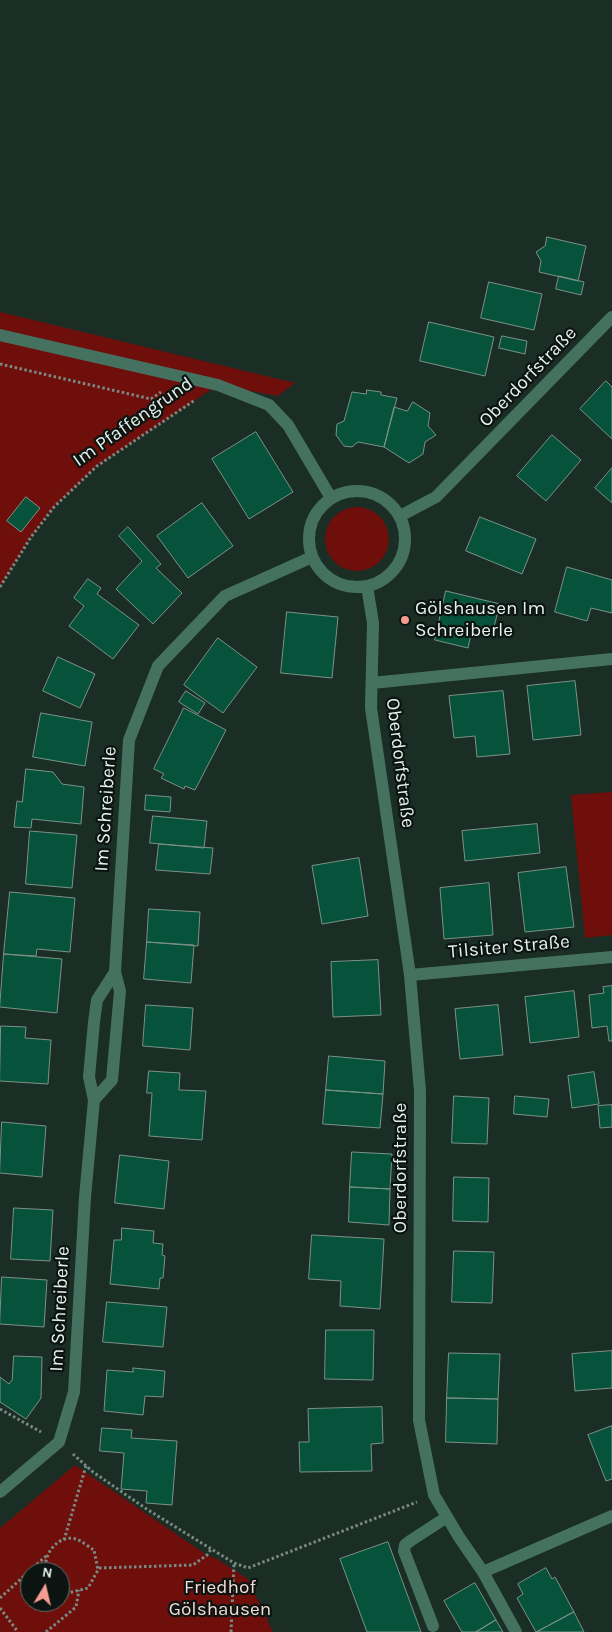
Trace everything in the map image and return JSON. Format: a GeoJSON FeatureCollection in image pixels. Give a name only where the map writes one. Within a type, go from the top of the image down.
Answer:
{"type":"FeatureCollection","features":[{"type":"Feature","properties":{"kind":"street","name":"Oberdorfstraße"},"geometry":{"type":"LineString","coordinates":[[400,516],[436,497],[612,317]]}},
{"type":"Feature","properties":{"kind":"street","name":"Im Pfaffengrund"},"geometry":{"type":"LineString","coordinates":[[0,334],[218,385],[269,405],[288,425],[331,498]]}},
{"type":"Feature","properties":{"kind":"street"},"geometry":{"type":"LineString","coordinates":[[364,491],[375,494],[385,499],[400,516],[406,541],[404,553],[398,565],[380,581],[367,586],[356,587],[334,581],[322,570],[312,556],[310,546],[311,524],[322,505],[341,493],[364,491]]}},
{"type":"Feature","properties":{"kind":"street","name":"Im Schreiberle"},"geometry":{"type":"LineString","coordinates":[[94,1100],[112,1080],[120,991],[115,972],[129,740],[158,666],[225,596],[312,556]]}},
{"type":"Feature","properties":{"kind":"street","name":"Oberdorfstraße"},"geometry":{"type":"LineString","coordinates":[[367,586],[373,623],[371,708],[410,975],[420,1091],[420,1420],[434,1495],[483,1572],[516,1632]]}},
{"type":"Feature","properties":{"kind":"street","name":"Oberdorfstraße"},"geometry":{"type":"LineString","coordinates":[[372,683],[612,659]]}},
{"type":"Feature","properties":{"kind":"street","name":"Tilsiter Straße"},"geometry":{"type":"LineString","coordinates":[[410,975],[612,957]]}},
{"type":"Feature","properties":{"kind":"street","name":"Im Schreiberle"},"geometry":{"type":"LineString","coordinates":[[59,1442],[74,1392],[85,1197],[94,1100],[90,1077],[97,1000],[115,972]]}},
{"type":"Feature","properties":{"kind":"street"},"geometry":{"type":"LineString","coordinates":[[0,1492],[59,1442]]}},
{"type":"Feature","properties":{"kind":"street"},"geometry":{"type":"LineString","coordinates":[[483,1572],[612,1516]]}},
{"type":"Feature","properties":{"kind":"street"},"geometry":{"type":"LineString","coordinates":[[433,1626],[404,1551],[405,1545],[410,1541],[447,1517]]}},
{"type":"Feature","properties":{"kind":"path"},"geometry":{"type":"LineString","coordinates":[[0,364],[151,399],[183,376]]}},
{"type":"Feature","properties":{"kind":"path","name":"Im Pfaffengrund"},"geometry":{"type":"LineString","coordinates":[[0,587],[31,537],[54,507],[98,466],[218,385]]}},
{"type":"Feature","properties":{"kind":"path"},"geometry":{"type":"LineString","coordinates":[[0,1409],[59,1442],[86,1466],[148,1510],[234,1563],[248,1568],[434,1495]]}},
{"type":"Feature","properties":{"kind":"path"},"geometry":{"type":"LineString","coordinates":[[64,1540],[86,1466]]}},
{"type":"Feature","properties":{"kind":"path"},"geometry":{"type":"LineString","coordinates":[[0,1598],[47,1556],[56,1544],[64,1540],[76,1539],[94,1550],[99,1568],[88,1588],[70,1592]]}},
{"type":"Feature","properties":{"kind":"path"},"geometry":{"type":"LineString","coordinates":[[99,1568],[193,1566],[207,1555],[212,1548]]}},
{"type":"Feature","properties":{"kind":"path"},"geometry":{"type":"LineString","coordinates":[[46,1562],[47,1556]]}},
{"type":"Feature","properties":{"kind":"path"},"geometry":{"type":"LineString","coordinates":[[232,1632],[234,1563]]}},
{"type":"Feature","properties":{"kind":"path"},"geometry":{"type":"LineString","coordinates":[[46,1632],[76,1607],[79,1590]]}},
{"type":"Feature","properties":{"kind":"path"},"geometry":{"type":"LineString","coordinates":[[0,1608],[18,1632]]}},
{"type":"Feature","properties":{"kind":"green space"},"geometry":{"type":"Polygon","coordinates":[[[0,312],[295,383],[278,396],[218,385],[97,466],[54,507],[31,537],[0,587],[0,312]]]}},
{"type":"Feature","properties":{"kind":"green space"},"geometry":{"type":"Polygon","coordinates":[[[357,507],[375,513],[383,521],[389,539],[383,557],[375,565],[357,571],[339,565],[331,557],[325,539],[331,521],[339,513],[357,507]]]}},
{"type":"Feature","properties":{"kind":"green space"},"geometry":{"type":"Polygon","coordinates":[[[612,792],[612,935],[585,938],[571,795],[612,792]]]}},
{"type":"Feature","properties":{"kind":"green space","name":"Friedhof Gölshausen"},"geometry":{"type":"Polygon","coordinates":[[[75,1465],[207,1555],[217,1559],[248,1579],[273,1632],[0,1632],[0,1528],[75,1465]]]}},
{"type":"Feature","properties":{"kind":"building"},"geometry":{"type":"Polygon","coordinates":[[[547,237],[586,246],[578,281],[539,272],[541,261],[536,252],[545,246],[547,237]]]}},
{"type":"Feature","properties":{"kind":"building"},"geometry":{"type":"Polygon","coordinates":[[[559,276],[584,282],[581,295],[556,289],[559,276]]]}},
{"type":"Feature","properties":{"kind":"building"},"geometry":{"type":"Polygon","coordinates":[[[489,282],[542,294],[534,330],[481,318],[489,282]]]}},
{"type":"Feature","properties":{"kind":"building"},"geometry":{"type":"Polygon","coordinates":[[[429,322],[494,337],[485,376],[420,361],[429,322]]]}},
{"type":"Feature","properties":{"kind":"building"},"geometry":{"type":"Polygon","coordinates":[[[502,336],[527,341],[525,354],[499,348],[502,336]]]}},
{"type":"Feature","properties":{"kind":"building"},"geometry":{"type":"Polygon","coordinates":[[[606,381],[612,387],[612,439],[580,409],[606,381]]]}},
{"type":"Feature","properties":{"kind":"building"},"geometry":{"type":"Polygon","coordinates":[[[367,390],[381,392],[381,395],[397,398],[384,447],[358,442],[352,447],[344,446],[336,435],[337,424],[344,421],[352,392],[366,394],[367,390]]]}},
{"type":"Feature","properties":{"kind":"building"},"geometry":{"type":"Polygon","coordinates":[[[413,402],[430,413],[428,426],[436,435],[425,442],[423,454],[409,463],[384,447],[394,407],[407,411],[413,402]]]}},
{"type":"Feature","properties":{"kind":"building"},"geometry":{"type":"Polygon","coordinates":[[[256,432],[293,492],[249,519],[212,459],[256,432]]]}},
{"type":"Feature","properties":{"kind":"building"},"geometry":{"type":"Polygon","coordinates":[[[552,435],[581,460],[546,501],[517,476],[552,435]]]}},
{"type":"Feature","properties":{"kind":"building"},"geometry":{"type":"Polygon","coordinates":[[[612,468],[612,503],[595,488],[612,468]]]}},
{"type":"Feature","properties":{"kind":"building"},"geometry":{"type":"Polygon","coordinates":[[[26,497],[40,508],[21,532],[7,521],[26,497]]]}},
{"type":"Feature","properties":{"kind":"building"},"geometry":{"type":"Polygon","coordinates":[[[202,503],[233,546],[188,578],[157,536],[202,503]]]}},
{"type":"Feature","properties":{"kind":"building"},"geometry":{"type":"Polygon","coordinates":[[[480,517],[536,539],[522,574],[466,551],[480,517]]]}},
{"type":"Feature","properties":{"kind":"building"},"geometry":{"type":"Polygon","coordinates":[[[128,527],[161,564],[156,568],[182,593],[153,624],[116,589],[142,561],[119,536],[128,527]]]}},
{"type":"Feature","properties":{"kind":"building"},"geometry":{"type":"Polygon","coordinates":[[[567,567],[612,580],[612,613],[591,608],[587,621],[555,612],[567,567]]]}},
{"type":"Feature","properties":{"kind":"building"},"geometry":{"type":"Polygon","coordinates":[[[88,579],[101,588],[97,594],[139,625],[113,659],[69,626],[84,606],[74,598],[88,579]]]}},
{"type":"Feature","properties":{"kind":"building"},"geometry":{"type":"Polygon","coordinates":[[[446,591],[500,604],[492,634],[472,630],[468,648],[435,640],[446,591]]]}},
{"type":"Feature","properties":{"kind":"building"},"geometry":{"type":"Polygon","coordinates":[[[287,612],[338,617],[332,678],[281,673],[287,612]]]}},
{"type":"Feature","properties":{"kind":"building"},"geometry":{"type":"Polygon","coordinates":[[[218,638],[257,667],[223,713],[184,685],[218,638]]]}},
{"type":"Feature","properties":{"kind":"building"},"geometry":{"type":"Polygon","coordinates":[[[58,657],[95,674],[80,708],[43,691],[58,657]]]}},
{"type":"Feature","properties":{"kind":"building"},"geometry":{"type":"Polygon","coordinates":[[[575,681],[581,735],[533,740],[527,686],[575,681]]]}},
{"type":"Feature","properties":{"kind":"building"},"geometry":{"type":"Polygon","coordinates":[[[186,691],[205,703],[198,714],[179,702],[186,691]]]}},
{"type":"Feature","properties":{"kind":"building"},"geometry":{"type":"Polygon","coordinates":[[[503,691],[510,754],[477,757],[475,736],[454,738],[449,696],[503,691]]]}},
{"type":"Feature","properties":{"kind":"building"},"geometry":{"type":"Polygon","coordinates":[[[184,708],[226,730],[195,790],[185,786],[184,789],[161,778],[164,774],[154,769],[184,708]]]}},
{"type":"Feature","properties":{"kind":"building"},"geometry":{"type":"Polygon","coordinates":[[[41,713],[92,722],[85,766],[33,757],[41,713]]]}},
{"type":"Feature","properties":{"kind":"building"},"geometry":{"type":"Polygon","coordinates":[[[26,769],[53,772],[62,784],[84,787],[81,824],[32,819],[31,828],[14,827],[17,801],[22,802],[26,769]]]}},
{"type":"Feature","properties":{"kind":"building"},"geometry":{"type":"Polygon","coordinates":[[[146,795],[171,797],[170,812],[145,810],[146,795]]]}},
{"type":"Feature","properties":{"kind":"building"},"geometry":{"type":"Polygon","coordinates":[[[153,816],[207,821],[204,848],[150,843],[153,816]]]}},
{"type":"Feature","properties":{"kind":"building"},"geometry":{"type":"Polygon","coordinates":[[[537,824],[540,853],[465,861],[462,831],[537,824]]]}},
{"type":"Feature","properties":{"kind":"building"},"geometry":{"type":"Polygon","coordinates":[[[30,831],[77,835],[72,888],[26,884],[30,831]]]}},
{"type":"Feature","properties":{"kind":"building"},"geometry":{"type":"Polygon","coordinates":[[[159,844],[213,848],[210,874],[156,870],[159,844]]]}},
{"type":"Feature","properties":{"kind":"building"},"geometry":{"type":"Polygon","coordinates":[[[359,858],[368,916],[322,924],[312,866],[359,858]]]}},
{"type":"Feature","properties":{"kind":"building"},"geometry":{"type":"Polygon","coordinates":[[[566,867],[574,927],[525,932],[518,873],[566,867]]]}},
{"type":"Feature","properties":{"kind":"building"},"geometry":{"type":"Polygon","coordinates":[[[489,883],[493,935],[444,939],[440,888],[489,883]]]}},
{"type":"Feature","properties":{"kind":"building"},"geometry":{"type":"Polygon","coordinates":[[[10,892],[75,898],[70,952],[37,949],[36,956],[4,954],[10,892]]]}},
{"type":"Feature","properties":{"kind":"building"},"geometry":{"type":"Polygon","coordinates":[[[149,909],[200,912],[198,946],[147,942],[149,909]]]}},
{"type":"Feature","properties":{"kind":"building"},"geometry":{"type":"Polygon","coordinates":[[[147,942],[194,945],[191,983],[144,979],[147,942]]]}},
{"type":"Feature","properties":{"kind":"building"},"geometry":{"type":"Polygon","coordinates":[[[4,954],[62,959],[57,1013],[0,1007],[4,954]]]}},
{"type":"Feature","properties":{"kind":"building"},"geometry":{"type":"Polygon","coordinates":[[[378,960],[381,1015],[333,1017],[331,962],[378,960]]]}},
{"type":"Feature","properties":{"kind":"building"},"geometry":{"type":"Polygon","coordinates":[[[612,986],[612,1041],[609,1041],[607,1026],[592,1028],[589,995],[604,993],[603,987],[612,986]]]}},
{"type":"Feature","properties":{"kind":"building"},"geometry":{"type":"Polygon","coordinates":[[[574,991],[579,1037],[530,1043],[525,997],[574,991]]]}},
{"type":"Feature","properties":{"kind":"building"},"geometry":{"type":"Polygon","coordinates":[[[146,1005],[193,1008],[190,1050],[143,1046],[146,1005]]]}},
{"type":"Feature","properties":{"kind":"building"},"geometry":{"type":"Polygon","coordinates":[[[498,1005],[503,1055],[460,1059],[455,1009],[498,1005]]]}},
{"type":"Feature","properties":{"kind":"building"},"geometry":{"type":"Polygon","coordinates":[[[1,1026],[26,1027],[25,1038],[51,1040],[48,1084],[0,1081],[1,1026]]]}},
{"type":"Feature","properties":{"kind":"building"},"geometry":{"type":"Polygon","coordinates":[[[329,1056],[385,1061],[383,1094],[326,1090],[329,1056]]]}},
{"type":"Feature","properties":{"kind":"building"},"geometry":{"type":"Polygon","coordinates":[[[149,1071],[180,1073],[179,1090],[206,1091],[202,1140],[149,1136],[152,1093],[147,1093],[149,1071]]]}},
{"type":"Feature","properties":{"kind":"building"},"geometry":{"type":"Polygon","coordinates":[[[594,1072],[599,1104],[572,1108],[568,1076],[594,1072]]]}},
{"type":"Feature","properties":{"kind":"building"},"geometry":{"type":"Polygon","coordinates":[[[326,1090],[383,1094],[380,1128],[323,1124],[326,1090]]]}},
{"type":"Feature","properties":{"kind":"building"},"geometry":{"type":"Polygon","coordinates":[[[454,1096],[489,1098],[487,1144],[452,1143],[454,1096]]]}},
{"type":"Feature","properties":{"kind":"building"},"geometry":{"type":"Polygon","coordinates":[[[515,1096],[549,1099],[547,1117],[514,1114],[515,1096]]]}},
{"type":"Feature","properties":{"kind":"building"},"geometry":{"type":"Polygon","coordinates":[[[612,1105],[612,1127],[600,1128],[598,1106],[612,1105]]]}},
{"type":"Feature","properties":{"kind":"building"},"geometry":{"type":"Polygon","coordinates":[[[2,1122],[46,1126],[42,1177],[0,1173],[2,1122]]]}},
{"type":"Feature","properties":{"kind":"building"},"geometry":{"type":"Polygon","coordinates":[[[352,1152],[392,1154],[390,1189],[350,1187],[352,1152]]]}},
{"type":"Feature","properties":{"kind":"building"},"geometry":{"type":"Polygon","coordinates":[[[120,1155],[169,1161],[164,1209],[115,1203],[120,1155]]]}},
{"type":"Feature","properties":{"kind":"building"},"geometry":{"type":"Polygon","coordinates":[[[454,1177],[489,1178],[488,1222],[453,1221],[454,1177]]]}},
{"type":"Feature","properties":{"kind":"building"},"geometry":{"type":"Polygon","coordinates":[[[350,1187],[390,1189],[389,1225],[349,1222],[350,1187]]]}},
{"type":"Feature","properties":{"kind":"building"},"geometry":{"type":"Polygon","coordinates":[[[14,1208],[53,1210],[50,1261],[11,1259],[14,1208]]]}},
{"type":"Feature","properties":{"kind":"building"},"geometry":{"type":"Polygon","coordinates":[[[122,1228],[154,1231],[153,1243],[163,1244],[162,1255],[165,1256],[163,1278],[160,1278],[159,1289],[110,1284],[114,1240],[121,1240],[122,1228]]]}},
{"type":"Feature","properties":{"kind":"building"},"geometry":{"type":"Polygon","coordinates":[[[312,1235],[384,1239],[380,1309],[340,1306],[341,1281],[309,1279],[312,1235]]]}},
{"type":"Feature","properties":{"kind":"building"},"geometry":{"type":"Polygon","coordinates":[[[454,1251],[494,1252],[492,1303],[452,1302],[454,1251]]]}},
{"type":"Feature","properties":{"kind":"building"},"geometry":{"type":"Polygon","coordinates":[[[2,1277],[47,1280],[44,1327],[0,1324],[2,1277]]]}},
{"type":"Feature","properties":{"kind":"building"},"geometry":{"type":"Polygon","coordinates":[[[107,1302],[167,1307],[163,1347],[103,1342],[107,1302]]]}},
{"type":"Feature","properties":{"kind":"building"},"geometry":{"type":"Polygon","coordinates":[[[326,1330],[374,1330],[373,1380],[325,1379],[326,1330]]]}},
{"type":"Feature","properties":{"kind":"building"},"geometry":{"type":"Polygon","coordinates":[[[612,1351],[612,1388],[575,1391],[572,1354],[612,1351]]]}},
{"type":"Feature","properties":{"kind":"building"},"geometry":{"type":"Polygon","coordinates":[[[449,1353],[500,1354],[498,1399],[447,1398],[449,1353]]]}},
{"type":"Feature","properties":{"kind":"building"},"geometry":{"type":"Polygon","coordinates":[[[14,1356],[42,1357],[41,1398],[26,1419],[0,1402],[0,1377],[9,1384],[12,1380],[14,1356]]]}},
{"type":"Feature","properties":{"kind":"building"},"geometry":{"type":"Polygon","coordinates":[[[133,1368],[165,1371],[163,1397],[145,1396],[143,1415],[104,1411],[107,1370],[133,1372],[133,1368]]]}},
{"type":"Feature","properties":{"kind":"building"},"geometry":{"type":"Polygon","coordinates":[[[447,1398],[498,1399],[497,1444],[446,1442],[447,1398]]]}},
{"type":"Feature","properties":{"kind":"building"},"geometry":{"type":"Polygon","coordinates":[[[382,1407],[383,1443],[371,1444],[372,1471],[300,1472],[299,1442],[309,1442],[308,1409],[382,1407]]]}},
{"type":"Feature","properties":{"kind":"building"},"geometry":{"type":"Polygon","coordinates":[[[612,1426],[612,1479],[606,1481],[588,1435],[612,1426]]]}},
{"type":"Feature","properties":{"kind":"building"},"geometry":{"type":"Polygon","coordinates":[[[102,1428],[132,1430],[131,1438],[177,1441],[172,1505],[146,1503],[147,1491],[121,1489],[124,1453],[100,1451],[102,1428]]]}},
{"type":"Feature","properties":{"kind":"building"},"geometry":{"type":"Polygon","coordinates":[[[388,1542],[421,1632],[367,1632],[340,1559],[388,1542]]]}},
{"type":"Feature","properties":{"kind":"building"},"geometry":{"type":"Polygon","coordinates":[[[546,1568],[552,1579],[555,1577],[574,1612],[536,1632],[517,1598],[523,1594],[518,1584],[546,1568]]]}},
{"type":"Feature","properties":{"kind":"building"},"geometry":{"type":"Polygon","coordinates":[[[475,1583],[496,1620],[476,1632],[462,1632],[444,1601],[475,1583]]]}},
{"type":"Feature","properties":{"kind":"building"},"geometry":{"type":"Polygon","coordinates":[[[574,1612],[584,1632],[537,1632],[574,1612]]]}},
{"type":"Feature","properties":{"kind":"building"},"geometry":{"type":"Polygon","coordinates":[[[496,1620],[503,1632],[476,1632],[496,1620]]]}},
{"type":"Feature","properties":{"kind":"place","name":"Gölshausen Im Schreiberle"},"geometry":{"type":"Point","coordinates":[405,620]}}]}
